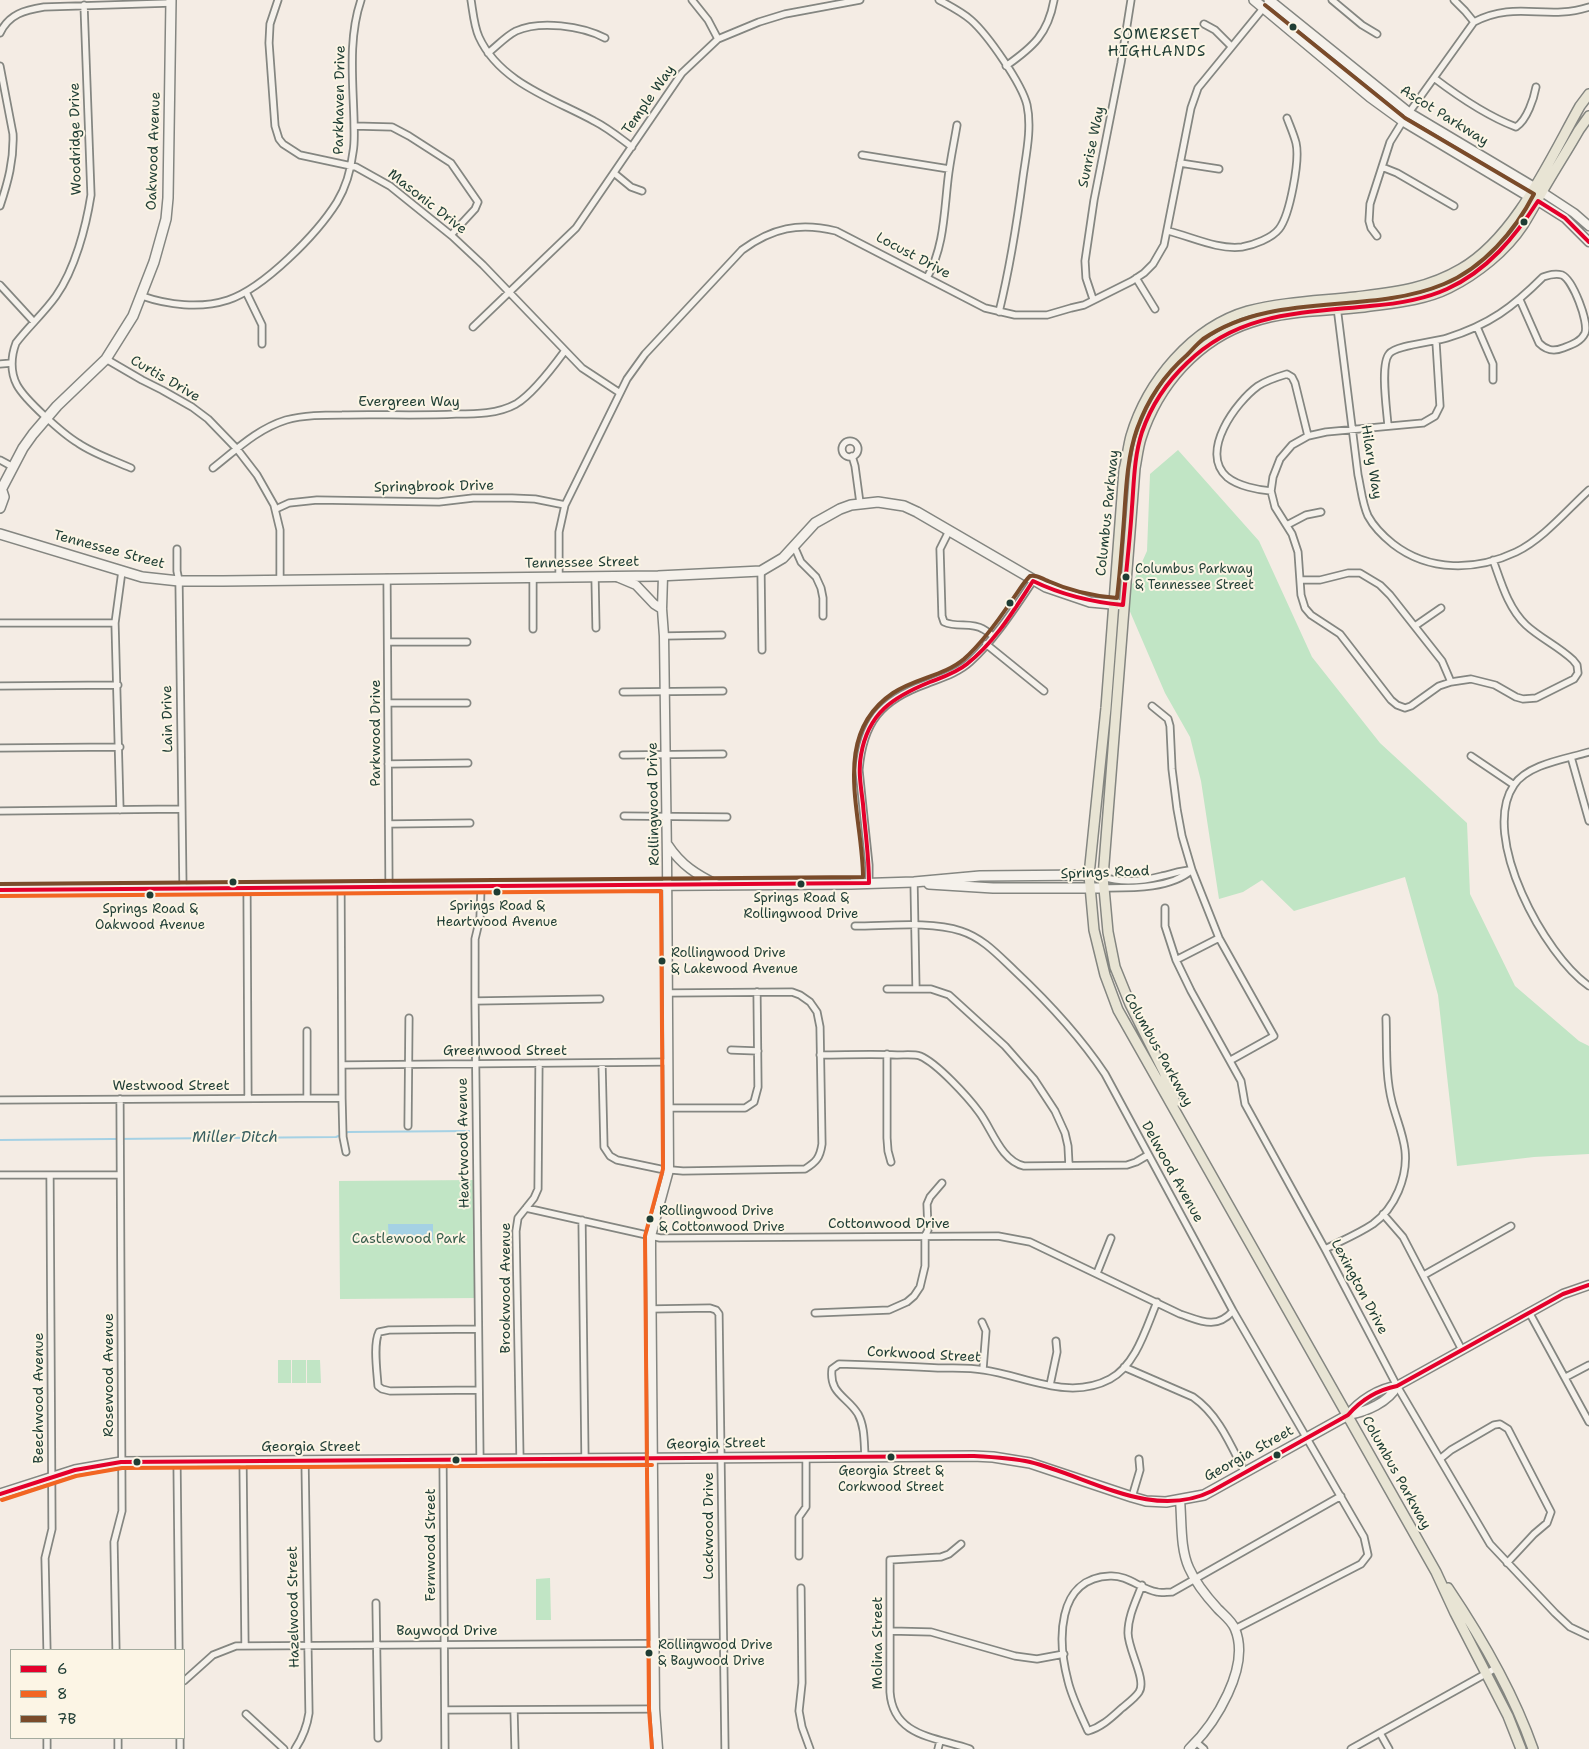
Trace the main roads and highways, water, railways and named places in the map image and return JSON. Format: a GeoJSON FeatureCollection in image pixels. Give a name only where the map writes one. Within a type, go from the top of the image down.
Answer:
{"type":"FeatureCollection","features":[{"type":"Feature","properties":{"kind":"main road","name":"Ascot Parkway"},"geometry":{"type":"LineString","coordinates":[[1254,0],[1370,97],[1403,121],[1538,202]]}},
{"type":"Feature","properties":{"kind":"main road","name":"Ascot Parkway"},"geometry":{"type":"LineString","coordinates":[[1270,0],[1409,113],[1542,192]]}},
{"type":"Feature","properties":{"kind":"main road","name":"Oakwood Avenue"},"geometry":{"type":"LineString","coordinates":[[0,508],[4,497],[1,491],[23,448],[57,406],[106,359],[133,316],[154,262],[166,212],[171,2]]}},
{"type":"Feature","properties":{"kind":"main road","name":"Columbus Parkway"},"geometry":{"type":"LineString","coordinates":[[1521,1749],[1508,1716],[1436,1572],[1115,1001],[1105,975],[1096,939],[1089,875],[1106,708],[1124,470],[1131,436],[1150,392],[1172,363],[1195,340],[1214,326],[1246,312],[1293,303],[1412,289],[1444,278],[1463,268],[1500,236],[1517,214],[1580,106],[1589,94]]}},
{"type":"Feature","properties":{"kind":"main road","name":"Columbus Parkway"},"geometry":{"type":"LineString","coordinates":[[1184,1126],[1164,1072],[1130,1004],[1115,967],[1108,932],[1103,888],[1123,605],[1135,468],[1140,439],[1148,420],[1171,379],[1194,354],[1212,340],[1237,327],[1253,321],[1277,316],[1404,302],[1448,289],[1467,278],[1510,241],[1523,226],[1589,116]]}},
{"type":"Feature","properties":{"kind":"main road","name":"Tennessee Street"},"geometry":{"type":"LineString","coordinates":[[0,534],[142,577],[179,581],[663,576],[761,571],[783,558],[815,523],[829,514],[851,505],[878,502],[904,506],[917,512],[947,534],[1033,581],[1069,596],[1090,602],[1123,605]]}},
{"type":"Feature","properties":{"kind":"main road","name":"Springs Road"},"geometry":{"type":"LineString","coordinates":[[0,890],[718,885],[914,882],[980,876],[1089,875],[1103,877]]}},
{"type":"Feature","properties":{"kind":"main road","name":"Springs Road"},"geometry":{"type":"LineString","coordinates":[[914,882],[956,887],[1103,888]]}},
{"type":"Feature","properties":{"kind":"main road","name":"Georgia Street"},"geometry":{"type":"LineString","coordinates":[[0,1494],[90,1466],[121,1462],[973,1456],[1012,1459],[1037,1464],[1132,1497],[1157,1502],[1204,1495],[1348,1415]]}},
{"type":"Feature","properties":{"kind":"main road","name":"Columbus Parkway"},"geometry":{"type":"LineString","coordinates":[[1436,1572],[1452,1594],[1496,1668],[1514,1702],[1533,1749]]}},
{"type":"Feature","properties":{"kind":"water"},"geometry":{"type":"Polygon","coordinates":[[[388,1224],[433,1224],[433,1244],[389,1244],[388,1224]]]}},
{"type":"Feature","properties":{"kind":"waterway","name":"Miller Ditch"},"geometry":{"type":"LineString","coordinates":[[0,1140],[336,1137],[348,1132],[469,1131]]}},
{"type":"Feature","properties":{"kind":"place","name":"Columbus Parkway & Tennessee Street"},"geometry":{"type":"Point","coordinates":[1126,577]}},
{"type":"Feature","properties":{"kind":"place","name":"Springs Road & Rollingwood Drive"},"geometry":{"type":"Point","coordinates":[801,884]}},
{"type":"Feature","properties":{"kind":"place","name":"Springs Road & Heartwood Avenue"},"geometry":{"type":"Point","coordinates":[497,892]}},
{"type":"Feature","properties":{"kind":"place","name":"Springs Road & Oakwood Avenue"},"geometry":{"type":"Point","coordinates":[150,895]}},
{"type":"Feature","properties":{"kind":"place","name":"Rollingwood Drive & Lakewood Avenue"},"geometry":{"type":"Point","coordinates":[662,961]}},
{"type":"Feature","properties":{"kind":"place","name":"Rollingwood Drive & Cottonwood Drive"},"geometry":{"type":"Point","coordinates":[650,1219]}},
{"type":"Feature","properties":{"kind":"place","name":"Georgia Street & Corkwood Street"},"geometry":{"type":"Point","coordinates":[891,1457]}},
{"type":"Feature","properties":{"kind":"place","name":"Rollingwood Drive & Baywood Drive"},"geometry":{"type":"Point","coordinates":[649,1653]}},
{"type":"Feature","properties":{"kind":"district","name":"SOMERSET HIGHLANDS"},"geometry":{"type":"Point","coordinates":[1157,44]}},
{"type":"Feature","properties":{"kind":"park label","name":"Castlewood Park"},"geometry":{"type":"Point","coordinates":[409,1239]}}]}
